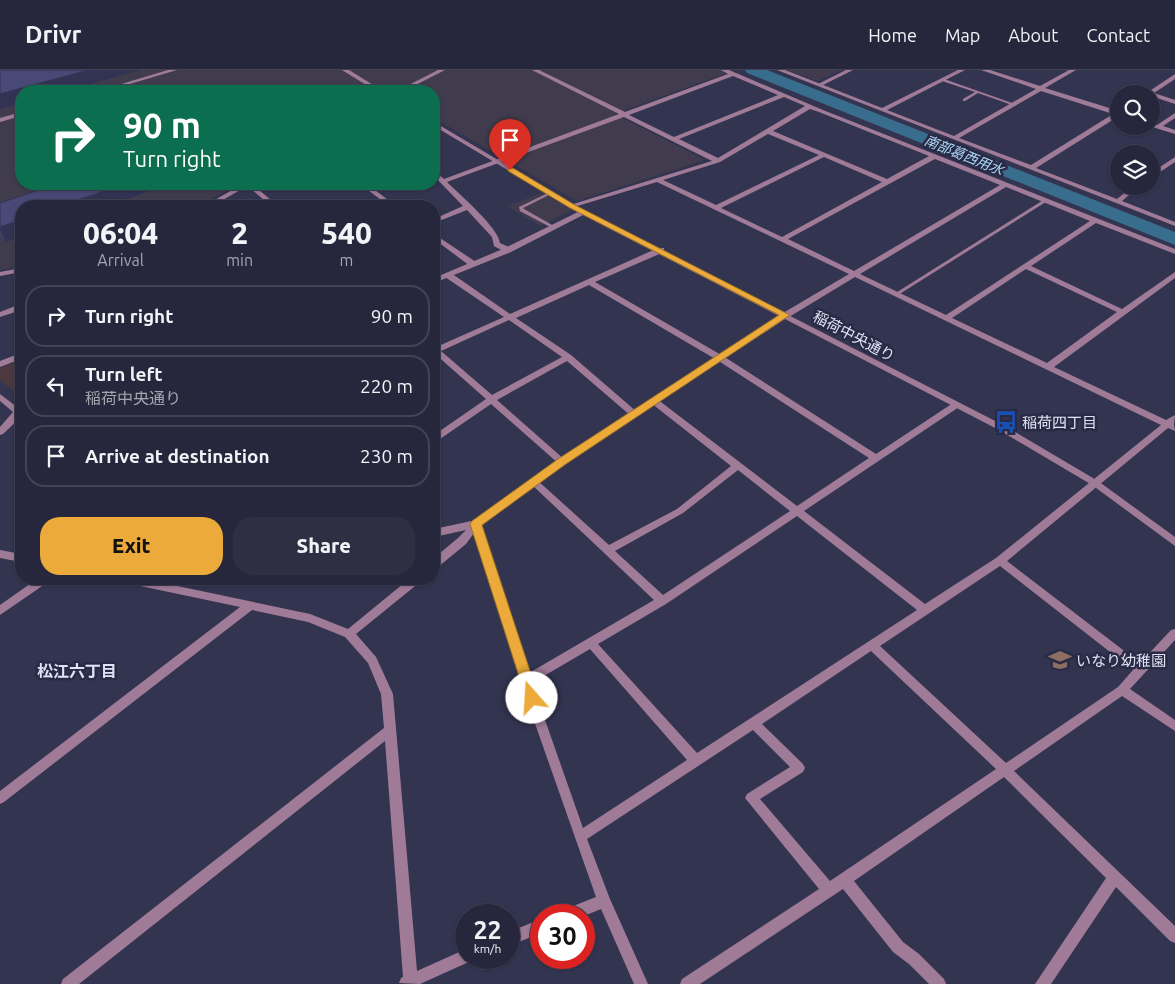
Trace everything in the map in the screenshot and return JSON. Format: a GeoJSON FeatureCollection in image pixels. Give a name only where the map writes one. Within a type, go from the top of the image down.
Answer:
{"type":"FeatureCollection","features":[{"type":"Feature","properties":{"kind":"street"},"geometry":{"type":"LineString","coordinates":[[122,85],[174,70]]}},
{"type":"Feature","properties":{"kind":"street"},"geometry":{"type":"LineString","coordinates":[[345,70],[370,85]]}},
{"type":"Feature","properties":{"kind":"street"},"geometry":{"type":"LineString","coordinates":[[412,85],[442,70]]}},
{"type":"Feature","properties":{"kind":"street"},"geometry":{"type":"LineString","coordinates":[[535,70],[718,162]]}},
{"type":"Feature","properties":{"kind":"street"},"geometry":{"type":"LineString","coordinates":[[724,70],[1175,252]]}},
{"type":"Feature","properties":{"kind":"street"},"geometry":{"type":"LineString","coordinates":[[780,70],[1175,224]]}},
{"type":"Feature","properties":{"kind":"street"},"geometry":{"type":"LineString","coordinates":[[819,85],[850,70]]}},
{"type":"Feature","properties":{"kind":"street"},"geometry":{"type":"LineString","coordinates":[[882,110],[962,70]]}},
{"type":"Feature","properties":{"kind":"street"},"geometry":{"type":"LineString","coordinates":[[984,70],[1110,111]]}},
{"type":"Feature","properties":{"kind":"street"},"geometry":{"type":"LineString","coordinates":[[954,138],[1073,70]]}},
{"type":"Feature","properties":{"kind":"street"},"geometry":{"type":"LineString","coordinates":[[442,182],[733,74]]}},
{"type":"Feature","properties":{"kind":"street"},"geometry":{"type":"LineString","coordinates":[[1160,86],[1175,76]]}},
{"type":"Feature","properties":{"kind":"street"},"geometry":{"type":"LineString","coordinates":[[674,139],[784,95]]}},
{"type":"Feature","properties":{"kind":"street"},"geometry":{"type":"LineString","coordinates":[[1160,97],[1175,102]]}},
{"type":"Feature","properties":{"kind":"street"},"geometry":{"type":"LineString","coordinates":[[572,206],[718,162],[810,106]]}},
{"type":"Feature","properties":{"kind":"street"},"geometry":{"type":"LineString","coordinates":[[1160,126],[1175,115]]}},
{"type":"Feature","properties":{"kind":"street"},"geometry":{"type":"LineString","coordinates":[[0,120],[15,116]]}},
{"type":"Feature","properties":{"kind":"street"},"geometry":{"type":"LineString","coordinates":[[1031,168],[1110,119]]}},
{"type":"Feature","properties":{"kind":"street","name":"稲荷中央通り"},"geometry":{"type":"LineString","coordinates":[[440,128],[583,212],[786,315],[1027,442],[1094,483],[1175,542]]}},
{"type":"Feature","properties":{"kind":"street"},"geometry":{"type":"LineString","coordinates":[[1160,128],[1175,132]]}},
{"type":"Feature","properties":{"kind":"street"},"geometry":{"type":"LineString","coordinates":[[770,132],[888,182]]}},
{"type":"Feature","properties":{"kind":"street"},"geometry":{"type":"LineString","coordinates":[[716,208],[824,155]]}},
{"type":"Feature","properties":{"kind":"street"},"geometry":{"type":"LineString","coordinates":[[783,239],[935,156]]}},
{"type":"Feature","properties":{"kind":"street"},"geometry":{"type":"LineString","coordinates":[[1160,170],[1175,159]]}},
{"type":"Feature","properties":{"kind":"street"},"geometry":{"type":"LineString","coordinates":[[440,180],[492,232],[496,237],[496,244],[508,250]]}},
{"type":"Feature","properties":{"kind":"street"},"geometry":{"type":"LineString","coordinates":[[658,180],[1171,426]]}},
{"type":"Feature","properties":{"kind":"street"},"geometry":{"type":"LineString","coordinates":[[440,559],[462,541],[476,524],[533,481],[634,414],[786,315],[1006,184]]}},
{"type":"Feature","properties":{"kind":"street"},"geometry":{"type":"LineString","coordinates":[[218,200],[237,190]]}},
{"type":"Feature","properties":{"kind":"street"},"geometry":{"type":"LineString","coordinates":[[254,190],[265,200]]}},
{"type":"Feature","properties":{"kind":"street"},"geometry":{"type":"LineString","coordinates":[[371,190],[385,200]]}},
{"type":"Feature","properties":{"kind":"street"},"geometry":{"type":"LineString","coordinates":[[1116,202],[1126,195]]}},
{"type":"Feature","properties":{"kind":"street"},"geometry":{"type":"LineString","coordinates":[[440,218],[467,207]]}},
{"type":"Feature","properties":{"kind":"street"},"geometry":{"type":"LineString","coordinates":[[440,278],[508,250],[583,212]]}},
{"type":"Feature","properties":{"kind":"street"},"geometry":{"type":"LineString","coordinates":[[946,318],[1096,220]]}},
{"type":"Feature","properties":{"kind":"street"},"geometry":{"type":"LineString","coordinates":[[440,240],[473,264]]}},
{"type":"Feature","properties":{"kind":"street"},"geometry":{"type":"LineString","coordinates":[[440,348],[660,250]]}},
{"type":"Feature","properties":{"kind":"street"},"geometry":{"type":"LineString","coordinates":[[1025,266],[1124,312]]}},
{"type":"Feature","properties":{"kind":"street"},"geometry":{"type":"LineString","coordinates":[[0,274],[15,271]]}},
{"type":"Feature","properties":{"kind":"street"},"geometry":{"type":"LineString","coordinates":[[1048,367],[1175,274]]}},
{"type":"Feature","properties":{"kind":"street"},"geometry":{"type":"LineString","coordinates":[[448,275],[568,357],[634,414]]}},
{"type":"Feature","properties":{"kind":"street"},"geometry":{"type":"LineString","coordinates":[[589,282],[720,358],[877,459]]}},
{"type":"Feature","properties":{"kind":"street"},"geometry":{"type":"LineString","coordinates":[[0,314],[15,309]]}},
{"type":"Feature","properties":{"kind":"street"},"geometry":{"type":"LineString","coordinates":[[440,354],[562,462]]}},
{"type":"Feature","properties":{"kind":"street"},"geometry":{"type":"LineString","coordinates":[[440,435],[492,399],[568,357]]}},
{"type":"Feature","properties":{"kind":"street"},"geometry":{"type":"LineString","coordinates":[[0,364],[15,358]]}},
{"type":"Feature","properties":{"kind":"street"},"geometry":{"type":"LineString","coordinates":[[0,396],[15,409]]}},
{"type":"Feature","properties":{"kind":"street"},"geometry":{"type":"LineString","coordinates":[[654,401],[925,610]]}},
{"type":"Feature","properties":{"kind":"street"},"geometry":{"type":"LineString","coordinates":[[526,681],[662,601],[956,405]]}},
{"type":"Feature","properties":{"kind":"street"},"geometry":{"type":"LineString","coordinates":[[0,432],[15,418]]}},
{"type":"Feature","properties":{"kind":"street"},"geometry":{"type":"LineString","coordinates":[[580,837],[1000,561],[1094,483],[1171,426],[1175,418]]}},
{"type":"Feature","properties":{"kind":"street"},"geometry":{"type":"LineString","coordinates":[[606,551],[680,511],[737,466]]}},
{"type":"Feature","properties":{"kind":"street"},"geometry":{"type":"LineString","coordinates":[[533,481],[606,551],[662,601]]}},
{"type":"Feature","properties":{"kind":"street"},"geometry":{"type":"LineString","coordinates":[[440,532],[476,524]]}},
{"type":"Feature","properties":{"kind":"street"},"geometry":{"type":"LineString","coordinates":[[476,524],[526,681],[580,837],[604,901],[641,984]]}},
{"type":"Feature","properties":{"kind":"street"},"geometry":{"type":"LineString","coordinates":[[0,554],[15,557]]}},
{"type":"Feature","properties":{"kind":"street"},"geometry":{"type":"LineString","coordinates":[[1000,561],[1140,670]]}},
{"type":"Feature","properties":{"kind":"street"},"geometry":{"type":"LineString","coordinates":[[0,611],[36,585]]}},
{"type":"Feature","properties":{"kind":"street"},"geometry":{"type":"LineString","coordinates":[[155,585],[310,618],[349,634],[372,660],[387,694],[409,983],[455,961]]}},
{"type":"Feature","properties":{"kind":"street"},"geometry":{"type":"LineString","coordinates":[[349,634],[409,585]]}},
{"type":"Feature","properties":{"kind":"street"},"geometry":{"type":"LineString","coordinates":[[0,798],[251,605]]}},
{"type":"Feature","properties":{"kind":"street"},"geometry":{"type":"LineString","coordinates":[[687,984],[844,880],[1122,690],[1175,633]]}},
{"type":"Feature","properties":{"kind":"street"},"geometry":{"type":"LineString","coordinates":[[590,643],[696,761]]}},
{"type":"Feature","properties":{"kind":"street"},"geometry":{"type":"LineString","coordinates":[[873,646],[1004,769],[1175,936]]}},
{"type":"Feature","properties":{"kind":"street"},"geometry":{"type":"LineString","coordinates":[[1122,690],[1175,726]]}},
{"type":"Feature","properties":{"kind":"street"},"geometry":{"type":"LineString","coordinates":[[754,723],[799,768],[751,798],[829,890]]}},
{"type":"Feature","properties":{"kind":"street"},"geometry":{"type":"LineString","coordinates":[[68,984],[391,729]]}},
{"type":"Feature","properties":{"kind":"street"},"geometry":{"type":"LineString","coordinates":[[1042,984],[1115,878]]}},
{"type":"Feature","properties":{"kind":"street"},"geometry":{"type":"LineString","coordinates":[[844,880],[898,947],[914,959],[939,984]]}},
{"type":"Feature","properties":{"kind":"street"},"geometry":{"type":"LineString","coordinates":[[595,904],[604,901]]}},
{"type":"Feature","properties":{"kind":"lane"},"geometry":{"type":"LineString","coordinates":[[943,80],[1013,104]]}},
{"type":"Feature","properties":{"kind":"lane"},"geometry":{"type":"LineString","coordinates":[[964,100],[978,92]]}},
{"type":"Feature","properties":{"kind":"lane"},"geometry":{"type":"LineString","coordinates":[[551,194],[521,207],[522,210],[552,227]]}},
{"type":"Feature","properties":{"kind":"lane"},"geometry":{"type":"LineString","coordinates":[[896,294],[1047,200]]}},
{"type":"Feature","properties":{"kind":"shaded area"},"geometry":{"type":"Polygon","coordinates":[[[0,70],[719,70],[724,72],[724,74],[614,114],[705,160],[577,201],[440,121],[440,85],[15,85],[15,190],[227,190],[207,200],[15,200],[15,267],[0,270],[0,70]]]}},
{"type":"Feature","properties":{"kind":"shaded area"},"geometry":{"type":"Polygon","coordinates":[[[786,70],[841,70],[818,81],[786,70]]]}},
{"type":"Feature","properties":{"kind":"shaded area"},"geometry":{"type":"Polygon","coordinates":[[[542,193],[572,210],[540,226],[507,206],[542,193]]]}},
{"type":"Feature","properties":{"kind":"shaded area"},"geometry":{"type":"Polygon","coordinates":[[[15,362],[15,392],[0,380],[0,368],[15,362]]]}},
{"type":"Feature","properties":{"kind":"building"},"geometry":{"type":"Polygon","coordinates":[[[0,70],[89,70],[33,85],[15,85],[15,90],[0,94],[0,70]]]}},
{"type":"Feature","properties":{"kind":"building"},"geometry":{"type":"Polygon","coordinates":[[[39,190],[107,190],[78,200],[15,200],[15,222],[0,227],[0,203],[39,190]]]}},
{"type":"Feature","properties":{"kind":"waterway","name":"南部葛西用水"},"geometry":{"type":"LineString","coordinates":[[753,70],[1175,239]]}},
{"type":"Feature","properties":{"kind":"place","name":"稲荷四丁目"},"geometry":{"type":"Point","coordinates":[1006,422]}},
{"type":"Feature","properties":{"kind":"place","name":"いなり幼稚園"},"geometry":{"type":"Point","coordinates":[1060,660]}},
{"type":"Feature","properties":{"kind":"district","name":"松江六丁目"},"geometry":{"type":"Point","coordinates":[77,671]}},
{"type":"Feature","properties":{"kind":"route"},"geometry":{"type":"LineString","coordinates":[[510,170],[572,206],[786,315],[533,481],[476,524],[532,698]]}}]}
